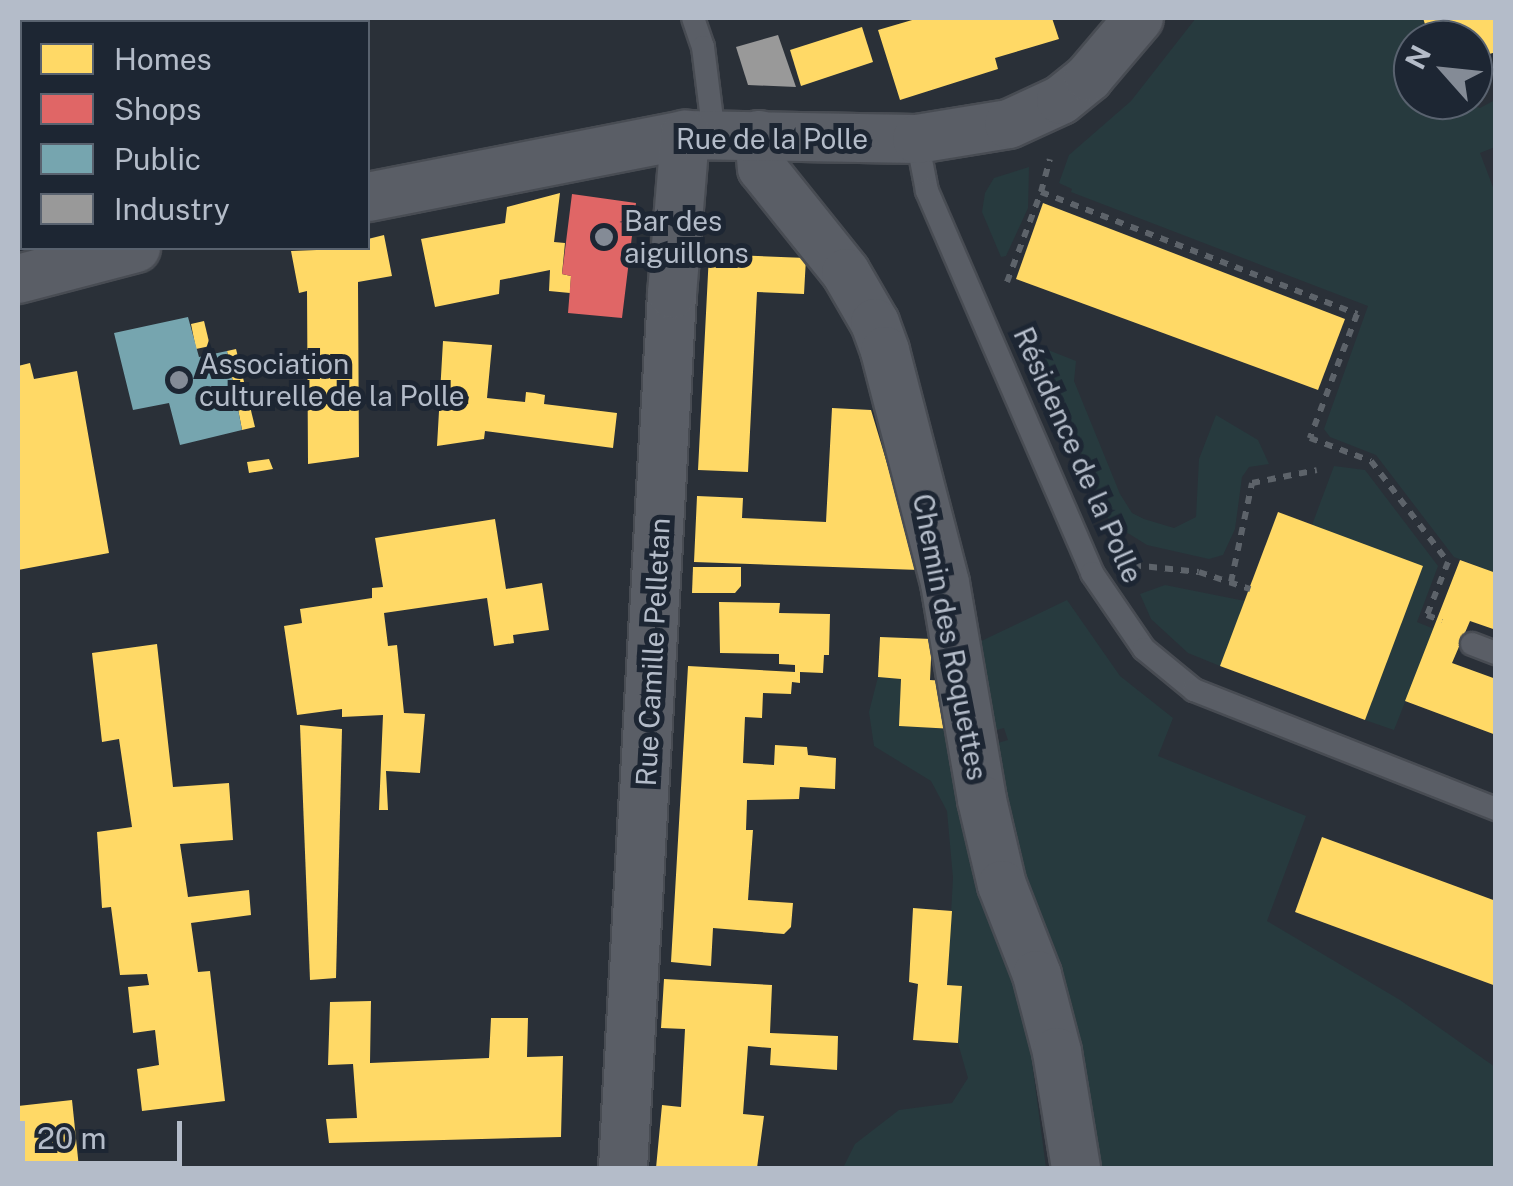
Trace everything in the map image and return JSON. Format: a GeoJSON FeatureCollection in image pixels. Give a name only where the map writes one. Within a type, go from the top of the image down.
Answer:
{"type":"FeatureCollection","features":[{"type":"Feature","properties":{"kind":"street","name":"Rue de la Polle"},"geometry":{"type":"LineString","coordinates":[[370,197],[720,135],[917,139],[1009,124],[1044,111],[1089,77],[1139,18]]}},
{"type":"Feature","properties":{"kind":"street","name":"Rue Camille Pelletan"},"geometry":{"type":"LineString","coordinates":[[624,1168],[672,294],[720,135]]}},
{"type":"Feature","properties":{"kind":"street","name":"Chemin des Roquettes"},"geometry":{"type":"LineString","coordinates":[[720,135],[762,168],[846,273],[875,322],[885,351],[945,583],[998,868],[1038,976],[1057,1052],[1076,1168]]}},
{"type":"Feature","properties":{"kind":"street"},"geometry":{"type":"LineString","coordinates":[[18,278],[128,250]]}},
{"type":"Feature","properties":{"kind":"lane"},"geometry":{"type":"LineString","coordinates":[[693,18],[703,47],[720,135]]}},
{"type":"Feature","properties":{"kind":"lane","name":"Résidence de la Polle"},"geometry":{"type":"LineString","coordinates":[[917,139],[927,191],[1092,574],[1144,649],[1194,690],[1496,808]]}},
{"type":"Feature","properties":{"kind":"lane"},"geometry":{"type":"LineString","coordinates":[[1472,644],[1496,653]]}},
{"type":"Feature","properties":{"kind":"path"},"geometry":{"type":"LineString","coordinates":[[1006,287],[1050,168],[1050,147]]}},
{"type":"Feature","properties":{"kind":"path"},"geometry":{"type":"LineString","coordinates":[[1041,192],[1357,314],[1310,438],[1370,461],[1448,562],[1428,615],[1475,634],[1472,644]]}},
{"type":"Feature","properties":{"kind":"path"},"geometry":{"type":"LineString","coordinates":[[1231,582],[1252,482],[1317,470]]}},
{"type":"Feature","properties":{"kind":"path"},"geometry":{"type":"LineString","coordinates":[[1092,574],[1134,564],[1165,566],[1250,588]]}},
{"type":"Feature","properties":{"kind":"green space"},"geometry":{"type":"Polygon","coordinates":[[[1196,18],[1423,18],[1393,20],[1393,120],[1493,120],[1495,100],[1495,147],[1480,153],[1496,195],[1495,573],[1454,557],[1376,455],[1330,437],[1324,429],[1368,306],[1071,192],[1059,183],[1069,155],[1131,101],[1196,18]]]}},
{"type":"Feature","properties":{"kind":"green space"},"geometry":{"type":"Polygon","coordinates":[[[1029,167],[1028,208],[1006,256],[1001,257],[982,212],[985,193],[994,178],[1029,167]]]}},
{"type":"Feature","properties":{"kind":"green space"},"geometry":{"type":"Polygon","coordinates":[[[1038,346],[1076,361],[1074,381],[1120,494],[1132,513],[1144,519],[1174,528],[1196,517],[1199,459],[1216,415],[1258,440],[1269,464],[1249,467],[1242,477],[1235,529],[1223,555],[1209,559],[1147,545],[1110,522],[1040,367],[1038,346]]]}},
{"type":"Feature","properties":{"kind":"green space"},"geometry":{"type":"Polygon","coordinates":[[[1334,466],[1365,470],[1438,566],[1417,622],[1434,629],[1394,730],[1365,720],[1423,566],[1312,525],[1334,466]]]}},
{"type":"Feature","properties":{"kind":"green space"},"geometry":{"type":"Polygon","coordinates":[[[1165,585],[1245,601],[1220,666],[1188,653],[1151,619],[1140,594],[1165,585]]]}},
{"type":"Feature","properties":{"kind":"green space"},"geometry":{"type":"Polygon","coordinates":[[[1067,600],[1120,676],[1173,718],[1158,756],[1306,816],[1267,921],[1400,1000],[1495,1067],[1495,1168],[1077,1168],[994,744],[1008,740],[1004,728],[990,732],[975,644],[1067,600]]]}},
{"type":"Feature","properties":{"kind":"green space"},"geometry":{"type":"Polygon","coordinates":[[[878,677],[901,679],[899,726],[954,729],[1027,1024],[1046,1168],[843,1168],[855,1144],[899,1110],[952,1103],[968,1078],[958,1043],[962,987],[947,985],[953,878],[947,811],[931,781],[874,746],[869,712],[878,677]]]}},
{"type":"Feature","properties":{"kind":"building: Homes"},"geometry":{"type":"Polygon","coordinates":[[[919,18],[1052,18],[1059,39],[995,58],[998,69],[900,100],[878,30],[919,18]]]}},
{"type":"Feature","properties":{"kind":"building: Homes"},"geometry":{"type":"Polygon","coordinates":[[[1496,18],[1496,52],[1493,53],[1493,20],[1424,20],[1496,18]]]}},
{"type":"Feature","properties":{"kind":"building: Homes"},"geometry":{"type":"Polygon","coordinates":[[[862,27],[873,62],[801,86],[790,50],[862,27]]]}},
{"type":"Feature","properties":{"kind":"building: Homes"},"geometry":{"type":"Polygon","coordinates":[[[18,148],[20,227],[18,228],[18,148]]]}},
{"type":"Feature","properties":{"kind":"building: Homes"},"geometry":{"type":"Polygon","coordinates":[[[560,193],[554,242],[565,243],[562,274],[571,276],[570,293],[549,291],[550,270],[500,280],[499,294],[435,307],[421,239],[505,223],[507,207],[560,193]]]}},
{"type":"Feature","properties":{"kind":"building: Homes"},"geometry":{"type":"Polygon","coordinates":[[[1043,203],[1345,319],[1318,390],[1016,279],[1043,203]]]}},
{"type":"Feature","properties":{"kind":"building: Homes"},"geometry":{"type":"Polygon","coordinates":[[[384,235],[392,276],[358,282],[359,457],[308,464],[307,291],[299,293],[291,251],[370,250],[370,238],[384,235]]]}},
{"type":"Feature","properties":{"kind":"building: Homes"},"geometry":{"type":"Polygon","coordinates":[[[709,254],[806,258],[804,294],[757,292],[748,472],[698,470],[709,254]]]}},
{"type":"Feature","properties":{"kind":"building: Homes"},"geometry":{"type":"Polygon","coordinates":[[[204,321],[210,346],[196,349],[191,324],[204,321]]]}},
{"type":"Feature","properties":{"kind":"building: Homes"},"geometry":{"type":"Polygon","coordinates":[[[443,341],[492,345],[487,398],[525,402],[526,392],[535,393],[545,395],[544,404],[617,413],[613,448],[485,431],[484,439],[437,446],[443,341]]]}},
{"type":"Feature","properties":{"kind":"building: Homes"},"geometry":{"type":"Polygon","coordinates":[[[236,349],[255,427],[242,430],[227,351],[236,349]]]}},
{"type":"Feature","properties":{"kind":"building: Homes"},"geometry":{"type":"Polygon","coordinates":[[[30,363],[34,379],[77,371],[109,553],[18,570],[18,366],[30,363]]]}},
{"type":"Feature","properties":{"kind":"building: Homes"},"geometry":{"type":"Polygon","coordinates":[[[832,408],[871,410],[919,570],[694,562],[697,496],[743,498],[742,518],[826,522],[832,408]]]}},
{"type":"Feature","properties":{"kind":"building: Homes"},"geometry":{"type":"Polygon","coordinates":[[[269,459],[273,469],[249,473],[247,462],[269,459]]]}},
{"type":"Feature","properties":{"kind":"building: Homes"},"geometry":{"type":"Polygon","coordinates":[[[1278,512],[1423,566],[1365,720],[1220,666],[1278,512]]]}},
{"type":"Feature","properties":{"kind":"building: Homes"},"geometry":{"type":"Polygon","coordinates":[[[495,519],[506,589],[542,583],[549,630],[513,635],[514,643],[494,646],[487,598],[384,613],[388,646],[397,645],[404,713],[425,714],[420,773],[386,771],[388,810],[379,810],[383,715],[342,717],[342,709],[297,715],[284,626],[302,623],[300,609],[372,598],[372,588],[383,587],[375,538],[495,519]]]}},
{"type":"Feature","properties":{"kind":"building: Homes"},"geometry":{"type":"Polygon","coordinates":[[[1460,560],[1496,573],[1496,630],[1470,621],[1452,663],[1496,679],[1496,735],[1405,701],[1460,560]]]}},
{"type":"Feature","properties":{"kind":"building: Homes"},"geometry":{"type":"Polygon","coordinates":[[[693,567],[741,567],[741,586],[735,593],[692,593],[693,567]]]}},
{"type":"Feature","properties":{"kind":"building: Homes"},"geometry":{"type":"Polygon","coordinates":[[[719,602],[780,603],[779,613],[830,614],[829,655],[824,655],[823,673],[800,672],[800,683],[792,682],[791,694],[763,693],[762,718],[745,717],[743,763],[774,765],[775,745],[807,747],[808,755],[836,758],[835,789],[800,787],[799,799],[747,800],[746,830],[753,830],[748,900],[793,903],[791,927],[784,934],[713,928],[711,966],[671,962],[688,666],[795,672],[795,665],[779,664],[779,654],[720,653],[719,602]]]}},
{"type":"Feature","properties":{"kind":"building: Homes"},"geometry":{"type":"Polygon","coordinates":[[[880,637],[932,639],[930,680],[946,681],[954,729],[899,726],[901,679],[878,677],[880,637]]]}},
{"type":"Feature","properties":{"kind":"building: Homes"},"geometry":{"type":"Polygon","coordinates":[[[157,644],[173,787],[229,783],[233,840],[180,844],[188,897],[249,890],[251,915],[191,923],[198,972],[210,971],[225,1101],[142,1111],[137,1069],[159,1065],[155,1030],[133,1033],[128,987],[149,985],[147,974],[120,975],[111,907],[102,908],[97,832],[132,827],[119,739],[102,742],[92,653],[157,644]]]}},
{"type":"Feature","properties":{"kind":"building: Homes"},"geometry":{"type":"Polygon","coordinates":[[[300,725],[342,729],[336,978],[310,980],[300,725]]]}},
{"type":"Feature","properties":{"kind":"building: Homes"},"geometry":{"type":"Polygon","coordinates":[[[1322,837],[1496,901],[1496,986],[1295,912],[1322,837]]]}},
{"type":"Feature","properties":{"kind":"building: Homes"},"geometry":{"type":"Polygon","coordinates":[[[913,908],[952,911],[947,985],[962,986],[958,1043],[913,1040],[918,984],[909,982],[913,908]]]}},
{"type":"Feature","properties":{"kind":"building: Homes"},"geometry":{"type":"Polygon","coordinates":[[[664,979],[772,985],[770,1033],[838,1036],[837,1070],[770,1065],[771,1048],[748,1046],[743,1114],[764,1116],[757,1168],[656,1168],[662,1105],[681,1107],[685,1029],[661,1028],[664,979]]]}},
{"type":"Feature","properties":{"kind":"building: Homes"},"geometry":{"type":"Polygon","coordinates":[[[371,1001],[370,1063],[489,1058],[491,1018],[528,1018],[527,1057],[563,1056],[561,1137],[329,1143],[326,1119],[357,1118],[353,1064],[328,1065],[330,1002],[371,1001]]]}},
{"type":"Feature","properties":{"kind":"building: Homes"},"geometry":{"type":"Polygon","coordinates":[[[72,1100],[79,1168],[18,1168],[18,1106],[72,1100]]]}},
{"type":"Feature","properties":{"kind":"building: Shops"},"geometry":{"type":"Polygon","coordinates":[[[572,194],[636,203],[622,318],[568,313],[571,276],[562,274],[572,194]]]}},
{"type":"Feature","properties":{"kind":"building: Public","name":"Association culturelle de la Polle"},"geometry":{"type":"Polygon","coordinates":[[[188,317],[199,357],[227,351],[242,430],[180,445],[169,403],[133,410],[114,333],[188,317]]]}},
{"type":"Feature","properties":{"kind":"building: Industry"},"geometry":{"type":"Polygon","coordinates":[[[22,18],[72,20],[20,20],[18,43],[18,21],[22,18]]]}},
{"type":"Feature","properties":{"kind":"building: Industry"},"geometry":{"type":"Polygon","coordinates":[[[778,35],[796,87],[748,85],[736,47],[778,35]]]}},
{"type":"Feature","properties":{"kind":"place","name":"Bar des aiguillons"},"geometry":{"type":"Point","coordinates":[604,237]}},
{"type":"Feature","properties":{"kind":"place","name":"Association culturelle de la Polle"},"geometry":{"type":"Point","coordinates":[179,380]}}]}
